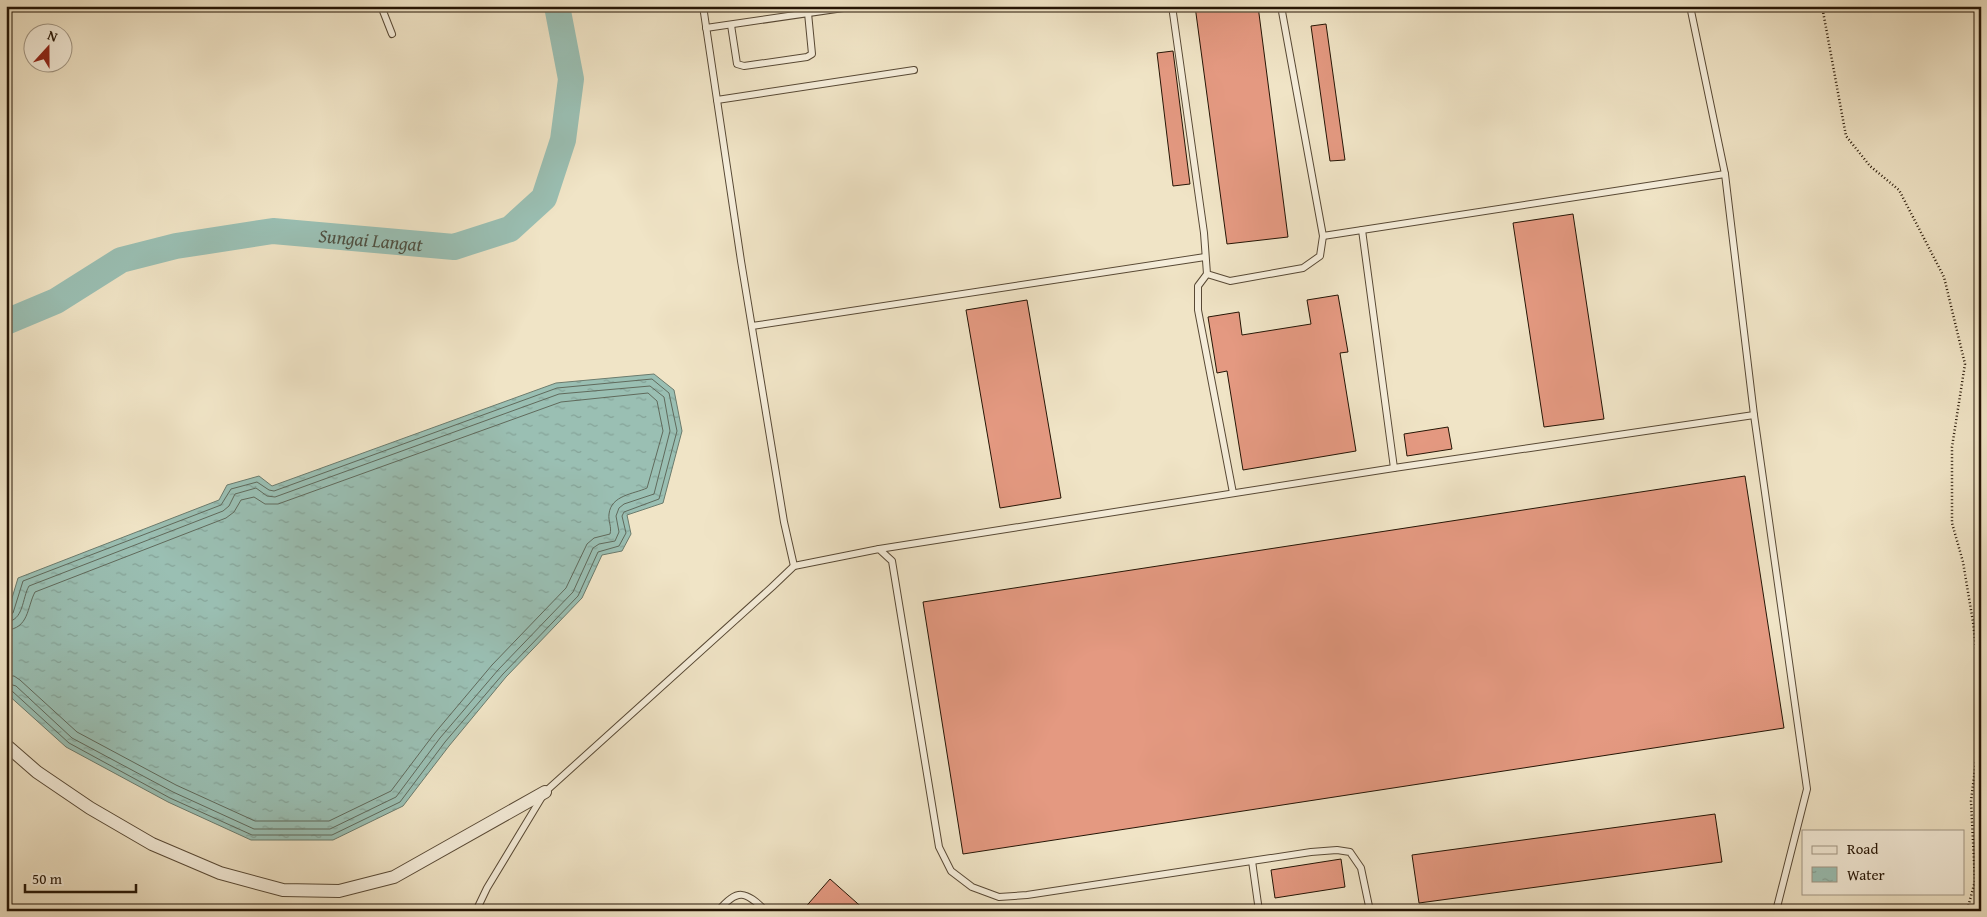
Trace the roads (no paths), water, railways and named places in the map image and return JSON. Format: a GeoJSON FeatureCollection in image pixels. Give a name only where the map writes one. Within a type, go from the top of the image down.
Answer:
{"type":"FeatureCollection","features":[{"type":"Feature","properties":{"kind":"street"},"geometry":{"type":"LineString","coordinates":[[6,745],[37,772],[90,808],[152,844],[220,873],[283,890],[338,891],[394,877],[545,792]]}},
{"type":"Feature","properties":{"kind":"lane"},"geometry":{"type":"LineString","coordinates":[[380,6],[392,34]]}},
{"type":"Feature","properties":{"kind":"lane"},"geometry":{"type":"LineString","coordinates":[[703,6],[752,326],[784,522],[794,566]]}},
{"type":"Feature","properties":{"kind":"lane"},"geometry":{"type":"LineString","coordinates":[[706,28],[857,6]]}},
{"type":"Feature","properties":{"kind":"lane"},"geometry":{"type":"LineString","coordinates":[[1172,6],[1204,233],[1207,274],[1198,286],[1198,310],[1233,493]]}},
{"type":"Feature","properties":{"kind":"lane"},"geometry":{"type":"LineString","coordinates":[[1207,274],[1230,280],[1303,268],[1320,256],[1323,236],[1281,6]]}},
{"type":"Feature","properties":{"kind":"lane"},"geometry":{"type":"LineString","coordinates":[[1690,6],[1725,174],[1754,415],[1807,789],[1776,911]]}},
{"type":"Feature","properties":{"kind":"lane"},"geometry":{"type":"LineString","coordinates":[[731,25],[737,64],[744,66],[807,57],[812,54],[808,14]]}},
{"type":"Feature","properties":{"kind":"lane"},"geometry":{"type":"LineString","coordinates":[[717,100],[914,70]]}},
{"type":"Feature","properties":{"kind":"lane"},"geometry":{"type":"LineString","coordinates":[[1323,236],[1725,174]]}},
{"type":"Feature","properties":{"kind":"lane"},"geometry":{"type":"LineString","coordinates":[[1362,230],[1394,468]]}},
{"type":"Feature","properties":{"kind":"lane"},"geometry":{"type":"LineString","coordinates":[[752,326],[1205,257]]}},
{"type":"Feature","properties":{"kind":"lane"},"geometry":{"type":"LineString","coordinates":[[476,911],[487,888],[545,792],[772,588],[794,566],[879,549],[1233,493],[1754,415]]}},
{"type":"Feature","properties":{"kind":"lane"},"geometry":{"type":"LineString","coordinates":[[879,549],[892,560],[939,847],[951,871],[972,887],[999,897],[1252,860],[1337,850],[1350,852],[1361,868],[1370,911]]}},
{"type":"Feature","properties":{"kind":"lane"},"geometry":{"type":"LineString","coordinates":[[1252,860],[1259,911]]}},
{"type":"Feature","properties":{"kind":"lane"},"geometry":{"type":"LineString","coordinates":[[718,911],[730,898],[741,894],[751,897],[766,911]]}},
{"type":"Feature","properties":{"kind":"water"},"geometry":{"type":"Polygon","coordinates":[[[654,374],[674,390],[682,431],[663,503],[627,515],[631,534],[622,551],[602,555],[582,598],[506,677],[403,806],[333,840],[251,840],[168,802],[66,747],[6,693],[6,618],[18,578],[219,500],[227,485],[259,476],[272,486],[556,383],[654,374]]]}},
{"type":"Feature","properties":{"kind":"waterway","name":"Sungai Langat"},"geometry":{"type":"LineString","coordinates":[[6,322],[56,301],[121,260],[176,246],[273,231],[454,247],[510,229],[544,198],[563,140],[571,79],[557,6]]}}]}
